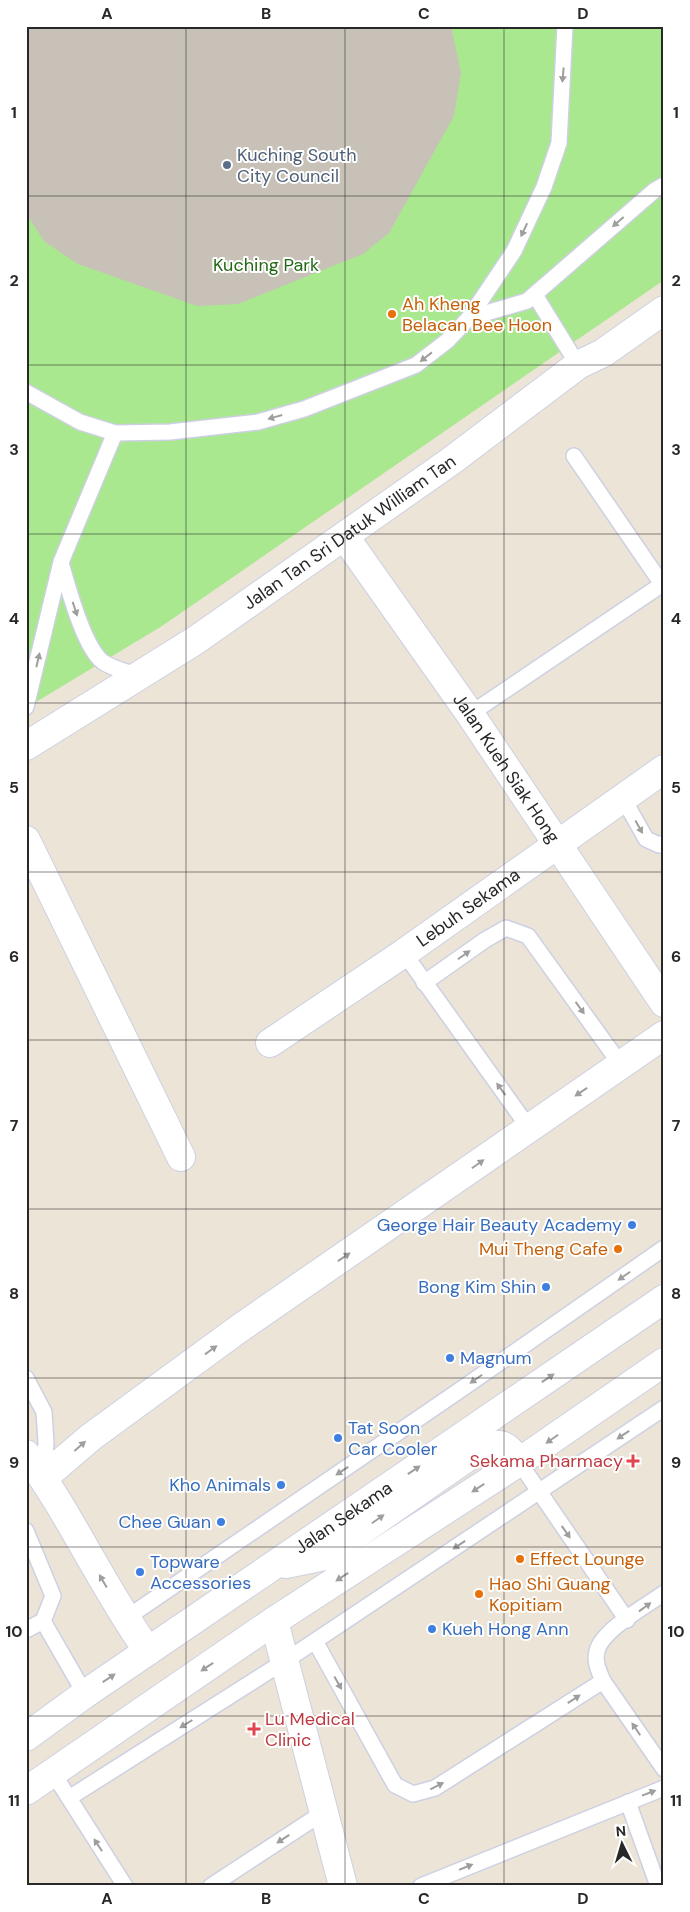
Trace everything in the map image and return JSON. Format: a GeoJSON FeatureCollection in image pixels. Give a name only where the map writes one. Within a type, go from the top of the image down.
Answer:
{"type":"FeatureCollection","features":[{"type":"Feature","properties":{"kind":"street","name":"Jalan Tan Sri Datuk William Tan"},"geometry":{"type":"LineString","coordinates":[[26,746],[139,676],[345,537],[451,461],[578,365],[603,353],[664,310]]}},
{"type":"Feature","properties":{"kind":"street","name":"Jalan Kueh Siak Hong"},"geometry":{"type":"LineString","coordinates":[[345,537],[470,714],[556,846],[664,1003]]}},
{"type":"Feature","properties":{"kind":"street","name":"Lebuh Sekama"},"geometry":{"type":"LineString","coordinates":[[270,1043],[404,953],[664,768]]}},
{"type":"Feature","properties":{"kind":"street"},"geometry":{"type":"LineString","coordinates":[[26,840],[181,1158]]}},
{"type":"Feature","properties":{"kind":"street"},"geometry":{"type":"LineString","coordinates":[[44,1478],[91,1437],[240,1328],[664,1035]]}},
{"type":"Feature","properties":{"kind":"street","name":"Jalan Sekama"},"geometry":{"type":"LineString","coordinates":[[26,1737],[85,1694],[664,1299]]}},
{"type":"Feature","properties":{"kind":"street"},"geometry":{"type":"LineString","coordinates":[[26,1791],[274,1621],[519,1462],[664,1362]]}},
{"type":"Feature","properties":{"kind":"street"},"geometry":{"type":"LineString","coordinates":[[272,1567],[325,1556],[478,1450],[500,1443],[508,1446],[519,1462]]}},
{"type":"Feature","properties":{"kind":"street"},"geometry":{"type":"LineString","coordinates":[[26,1454],[44,1478],[125,1619],[148,1651]]}},
{"type":"Feature","properties":{"kind":"street"},"geometry":{"type":"LineString","coordinates":[[274,1621],[343,1886]]}},
{"type":"Feature","properties":{"kind":"lane"},"geometry":{"type":"LineString","coordinates":[[26,392],[80,422],[115,433],[170,432],[258,422],[304,409],[416,365],[447,340],[469,318],[514,251],[544,187],[559,143],[565,26]]}},
{"type":"Feature","properties":{"kind":"lane"},"geometry":{"type":"LineString","coordinates":[[469,318],[528,301],[654,190],[664,185]]}},
{"type":"Feature","properties":{"kind":"lane"},"geometry":{"type":"LineString","coordinates":[[535,295],[578,365]]}},
{"type":"Feature","properties":{"kind":"lane"},"geometry":{"type":"LineString","coordinates":[[26,707],[61,562],[115,433]]}},
{"type":"Feature","properties":{"kind":"lane"},"geometry":{"type":"LineString","coordinates":[[470,714],[663,585],[574,456]]}},
{"type":"Feature","properties":{"kind":"lane"},"geometry":{"type":"LineString","coordinates":[[61,562],[76,613],[86,637],[102,662],[139,676]]}},
{"type":"Feature","properties":{"kind":"lane"},"geometry":{"type":"LineString","coordinates":[[623,798],[646,839],[658,845],[664,843]]}},
{"type":"Feature","properties":{"kind":"lane"},"geometry":{"type":"LineString","coordinates":[[424,983],[485,940],[506,928],[528,936],[621,1065]]}},
{"type":"Feature","properties":{"kind":"lane"},"geometry":{"type":"LineString","coordinates":[[404,953],[529,1128]]}},
{"type":"Feature","properties":{"kind":"lane"},"geometry":{"type":"LineString","coordinates":[[125,1619],[664,1248]]}},
{"type":"Feature","properties":{"kind":"lane"},"geometry":{"type":"LineString","coordinates":[[26,1378],[44,1412],[46,1442],[44,1478]]}},
{"type":"Feature","properties":{"kind":"lane"},"geometry":{"type":"LineString","coordinates":[[69,1798],[285,1661],[664,1408]]}},
{"type":"Feature","properties":{"kind":"lane"},"geometry":{"type":"LineString","coordinates":[[519,1462],[627,1620]]}},
{"type":"Feature","properties":{"kind":"lane"},"geometry":{"type":"LineString","coordinates":[[26,1531],[53,1596],[43,1622],[26,1630]]}},
{"type":"Feature","properties":{"kind":"lane"},"geometry":{"type":"LineString","coordinates":[[663,1766],[603,1681],[597,1666],[596,1652],[602,1638],[664,1594]]}},
{"type":"Feature","properties":{"kind":"lane"},"geometry":{"type":"LineString","coordinates":[[43,1622],[85,1694]]}},
{"type":"Feature","properties":{"kind":"lane"},"geometry":{"type":"LineString","coordinates":[[315,1641],[395,1785],[413,1794],[436,1788],[603,1681]]}},
{"type":"Feature","properties":{"kind":"lane"},"geometry":{"type":"LineString","coordinates":[[53,1773],[126,1886]]}},
{"type":"Feature","properties":{"kind":"lane"},"geometry":{"type":"LineString","coordinates":[[421,1886],[664,1788]]}},
{"type":"Feature","properties":{"kind":"lane"},"geometry":{"type":"LineString","coordinates":[[628,1802],[658,1886]]}},
{"type":"Feature","properties":{"kind":"lane"},"geometry":{"type":"LineString","coordinates":[[211,1886],[324,1812]]}},
{"type":"Feature","properties":{"kind":"green space","name":"Kuching Park"},"geometry":{"type":"Polygon","coordinates":[[[26,26],[664,26],[664,280],[162,626],[26,708],[26,26]]]}},
{"type":"Feature","properties":{"kind":"building","name":"Kuching South City Council"},"geometry":{"type":"Polygon","coordinates":[[[26,26],[451,26],[461,73],[454,116],[389,233],[363,254],[238,304],[197,306],[78,264],[45,242],[26,214],[26,26]]]}},
{"type":"Feature","properties":{"kind":"place","name":"Kuching South City Council"},"geometry":{"type":"Point","coordinates":[227,165]}},
{"type":"Feature","properties":{"kind":"place","name":"Ah Kheng Belacan Bee Hoon"},"geometry":{"type":"Point","coordinates":[392,314]}},
{"type":"Feature","properties":{"kind":"place","name":"George Hair Beauty Academy"},"geometry":{"type":"Point","coordinates":[632,1225]}},
{"type":"Feature","properties":{"kind":"place","name":"Mui Theng Cafe"},"geometry":{"type":"Point","coordinates":[618,1249]}},
{"type":"Feature","properties":{"kind":"place","name":"Bong Kim Shin"},"geometry":{"type":"Point","coordinates":[546,1287]}},
{"type":"Feature","properties":{"kind":"place","name":"Magnum"},"geometry":{"type":"Point","coordinates":[450,1358]}},
{"type":"Feature","properties":{"kind":"place","name":"Tat Soon Car Cooler"},"geometry":{"type":"Point","coordinates":[338,1438]}},
{"type":"Feature","properties":{"kind":"place","name":"Sekama Pharmacy"},"geometry":{"type":"Point","coordinates":[633,1461]}},
{"type":"Feature","properties":{"kind":"place","name":"Kho Animals"},"geometry":{"type":"Point","coordinates":[281,1485]}},
{"type":"Feature","properties":{"kind":"place","name":"Chee Guan"},"geometry":{"type":"Point","coordinates":[221,1522]}},
{"type":"Feature","properties":{"kind":"place","name":"Effect Lounge"},"geometry":{"type":"Point","coordinates":[520,1559]}},
{"type":"Feature","properties":{"kind":"place","name":"Topware Accessories"},"geometry":{"type":"Point","coordinates":[140,1572]}},
{"type":"Feature","properties":{"kind":"place","name":"Hao Shi Guang Kopitiam"},"geometry":{"type":"Point","coordinates":[479,1594]}},
{"type":"Feature","properties":{"kind":"place","name":"Kueh Hong Ann"},"geometry":{"type":"Point","coordinates":[432,1629]}},
{"type":"Feature","properties":{"kind":"place","name":"Lu Medical Clinic"},"geometry":{"type":"Point","coordinates":[254,1729]}}]}
